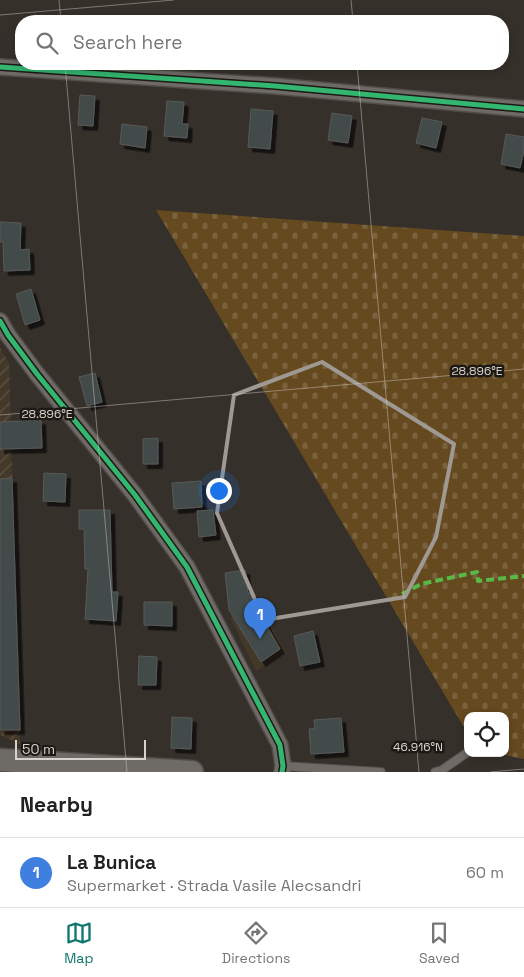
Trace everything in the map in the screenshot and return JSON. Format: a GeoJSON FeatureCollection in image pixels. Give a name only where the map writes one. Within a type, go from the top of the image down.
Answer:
{"type":"FeatureCollection","features":[{"type":"Feature","properties":{"kind":"main road"},"geometry":{"type":"LineString","coordinates":[[0,760],[192,772]]}},
{"type":"Feature","properties":{"kind":"street"},"geometry":{"type":"LineString","coordinates":[[0,67],[15,68]]}},
{"type":"Feature","properties":{"kind":"street"},"geometry":{"type":"LineString","coordinates":[[43,70],[275,86],[524,109]]}},
{"type":"Feature","properties":{"kind":"street"},"geometry":{"type":"LineString","coordinates":[[0,321],[31,366],[135,495],[187,567],[280,745],[283,769]]}},
{"type":"Feature","properties":{"kind":"lane"},"geometry":{"type":"LineString","coordinates":[[435,772],[442,770],[464,755]]}},
{"type":"Feature","properties":{"kind":"lane"},"geometry":{"type":"LineString","coordinates":[[283,769],[381,772]]}},
{"type":"Feature","properties":{"kind":"highlighted area"},"geometry":{"type":"Polygon","coordinates":[[[322,362],[454,444],[436,537],[405,597],[264,620],[217,513],[234,395],[322,362]]]}},
{"type":"Feature","properties":{"kind":"shaded area"},"geometry":{"type":"Polygon","coordinates":[[[0,348],[9,363],[20,744],[0,735],[0,348]]]}},
{"type":"Feature","properties":{"kind":"shaded area"},"geometry":{"type":"Polygon","coordinates":[[[266,616],[286,653],[256,671],[230,617],[266,616]]]}},
{"type":"Feature","properties":{"kind":"green space"},"geometry":{"type":"Polygon","coordinates":[[[156,210],[524,236],[524,759],[509,756],[509,712],[464,712],[464,727],[156,210]]]}},
{"type":"Feature","properties":{"kind":"building"},"geometry":{"type":"Polygon","coordinates":[[[80,95],[95,96],[93,126],[78,125],[80,95]]]}},
{"type":"Feature","properties":{"kind":"building"},"geometry":{"type":"Polygon","coordinates":[[[167,101],[184,102],[182,124],[188,124],[187,138],[164,136],[167,101]]]}},
{"type":"Feature","properties":{"kind":"building"},"geometry":{"type":"Polygon","coordinates":[[[251,109],[273,111],[270,149],[248,147],[251,109]]]}},
{"type":"Feature","properties":{"kind":"building"},"geometry":{"type":"Polygon","coordinates":[[[332,113],[352,116],[348,143],[328,140],[332,113]]]}},
{"type":"Feature","properties":{"kind":"building"},"geometry":{"type":"Polygon","coordinates":[[[422,118],[442,122],[436,148],[416,143],[422,118]]]}},
{"type":"Feature","properties":{"kind":"building"},"geometry":{"type":"Polygon","coordinates":[[[122,124],[147,127],[145,148],[120,144],[122,124]]]}},
{"type":"Feature","properties":{"kind":"building"},"geometry":{"type":"Polygon","coordinates":[[[506,134],[524,137],[524,151],[520,168],[501,164],[506,134]]]}},
{"type":"Feature","properties":{"kind":"building"},"geometry":{"type":"Polygon","coordinates":[[[0,222],[21,223],[20,250],[29,249],[30,270],[4,271],[3,242],[0,242],[0,222]]]}},
{"type":"Feature","properties":{"kind":"building"},"geometry":{"type":"Polygon","coordinates":[[[31,289],[40,320],[25,325],[16,294],[31,289]]]}},
{"type":"Feature","properties":{"kind":"building"},"geometry":{"type":"Polygon","coordinates":[[[95,373],[102,402],[87,406],[79,377],[95,373]]]}},
{"type":"Feature","properties":{"kind":"building"},"geometry":{"type":"Polygon","coordinates":[[[41,420],[42,448],[0,449],[0,422],[41,420]]]}},
{"type":"Feature","properties":{"kind":"building"},"geometry":{"type":"Polygon","coordinates":[[[158,438],[158,464],[143,464],[143,439],[158,438]]]}},
{"type":"Feature","properties":{"kind":"building"},"geometry":{"type":"Polygon","coordinates":[[[44,473],[66,474],[65,502],[43,501],[44,473]]]}},
{"type":"Feature","properties":{"kind":"building"},"geometry":{"type":"Polygon","coordinates":[[[12,478],[20,730],[0,730],[0,479],[12,478]]]}},
{"type":"Feature","properties":{"kind":"building"},"geometry":{"type":"Polygon","coordinates":[[[201,481],[202,507],[174,509],[172,483],[201,481]]]}},
{"type":"Feature","properties":{"kind":"building"},"geometry":{"type":"Polygon","coordinates":[[[79,510],[110,510],[112,592],[118,592],[116,621],[85,619],[88,569],[85,569],[84,529],[79,529],[79,510]]]}},
{"type":"Feature","properties":{"kind":"building"},"geometry":{"type":"Polygon","coordinates":[[[213,510],[216,535],[199,537],[197,511],[213,510]]]}},
{"type":"Feature","properties":{"kind":"building"},"geometry":{"type":"Polygon","coordinates":[[[245,570],[248,593],[253,593],[257,626],[264,621],[280,649],[261,662],[229,610],[225,573],[245,570]]]}},
{"type":"Feature","properties":{"kind":"building"},"geometry":{"type":"Polygon","coordinates":[[[144,602],[172,602],[172,626],[144,625],[144,602]]]}},
{"type":"Feature","properties":{"kind":"building"},"geometry":{"type":"Polygon","coordinates":[[[313,631],[320,662],[300,666],[294,636],[313,631]]]}},
{"type":"Feature","properties":{"kind":"building"},"geometry":{"type":"Polygon","coordinates":[[[139,656],[157,657],[156,685],[138,685],[139,656]]]}},
{"type":"Feature","properties":{"kind":"building"},"geometry":{"type":"Polygon","coordinates":[[[172,717],[192,718],[191,749],[171,748],[172,717]]]}},
{"type":"Feature","properties":{"kind":"building"},"geometry":{"type":"Polygon","coordinates":[[[341,718],[344,752],[311,754],[309,729],[315,728],[314,720],[341,718]]]}},
{"type":"Feature","properties":{"kind":"marked path"},"geometry":{"type":"LineString","coordinates":[[402,594],[421,584],[477,572],[478,581],[524,576]]}},
{"type":"Feature","properties":{"kind":"cycle path"},"geometry":{"type":"LineString","coordinates":[[0,67],[15,68]]}},
{"type":"Feature","properties":{"kind":"cycle path"},"geometry":{"type":"LineString","coordinates":[[43,70],[275,86],[524,109]]}},
{"type":"Feature","properties":{"kind":"cycle path"},"geometry":{"type":"LineString","coordinates":[[0,321],[37,374],[135,495],[187,567],[280,745],[282,772]]}},
{"type":"Feature","properties":{"kind":"place","name":"La Bunica"},"geometry":{"type":"Point","coordinates":[260,639]}}]}
